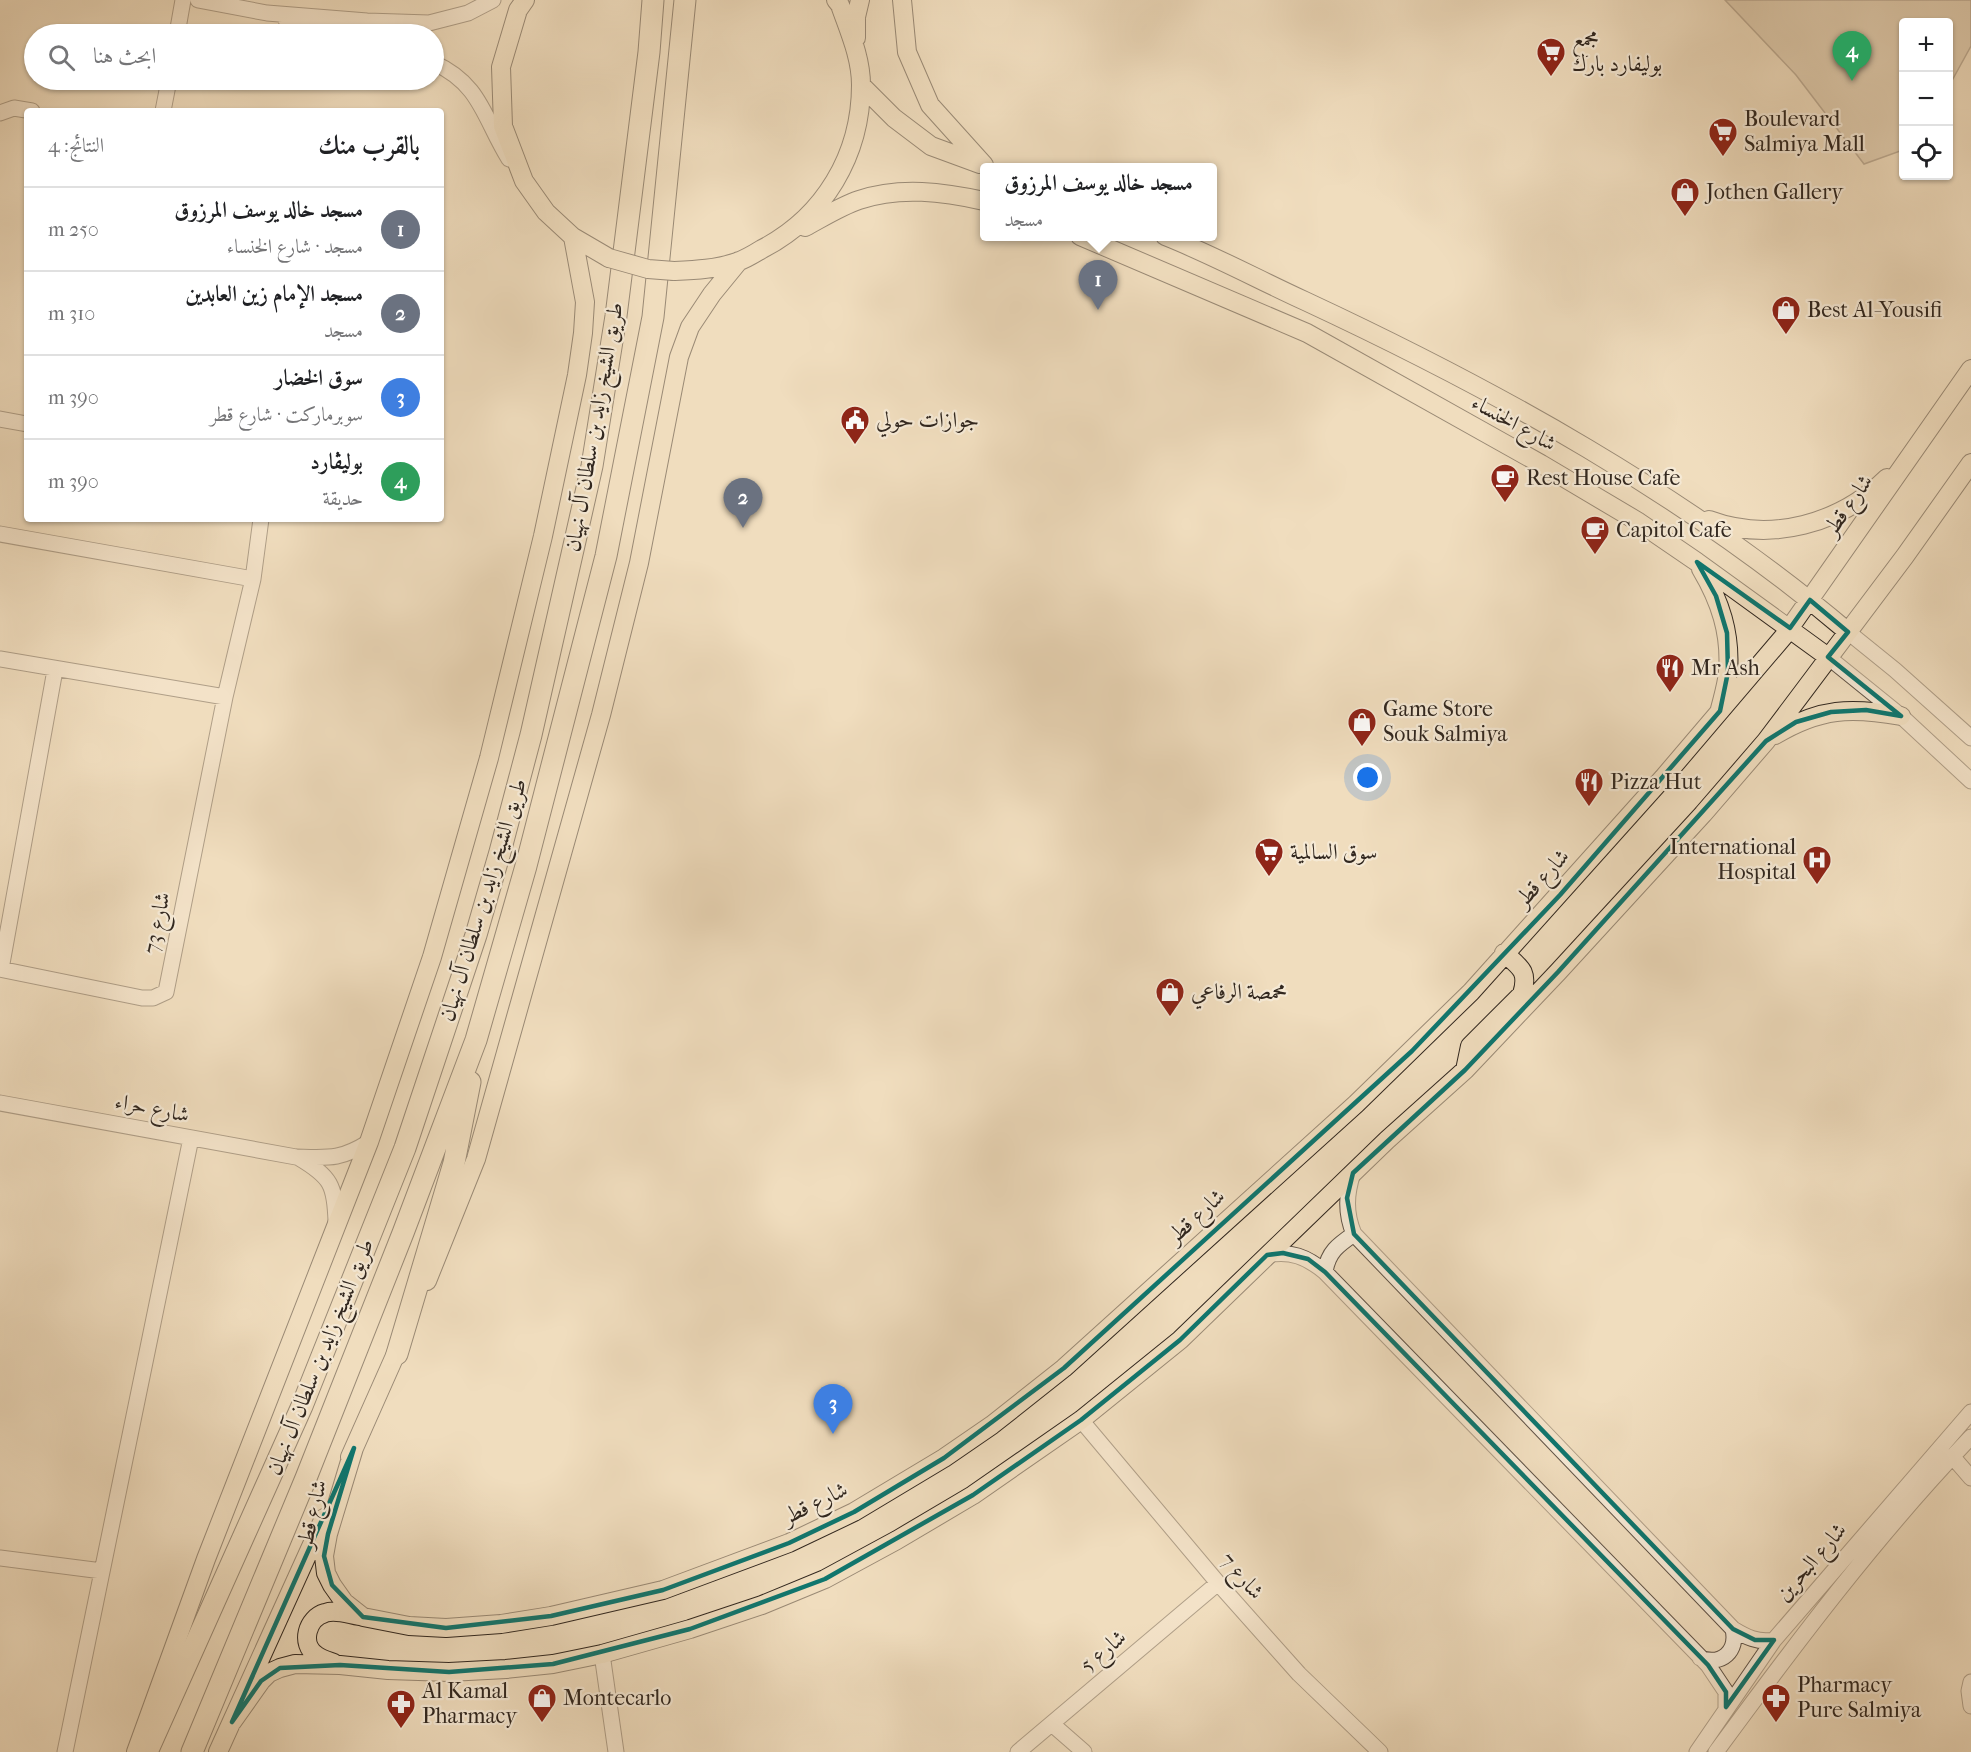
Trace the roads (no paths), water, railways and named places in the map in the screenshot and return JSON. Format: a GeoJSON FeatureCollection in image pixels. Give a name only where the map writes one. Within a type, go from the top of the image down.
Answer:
{"type":"FeatureCollection","features":[{"type":"Feature","properties":{"kind":"highway","name":"طريق الشيخ زايد بن سلطان آل نهيان"},"geometry":{"type":"LineString","coordinates":[[147,1752],[302,1406],[405,1148],[476,935],[500,852],[531,735],[592,466],[616,316],[649,52],[653,0]]}},
{"type":"Feature","properties":{"kind":"highway","name":"طريق الشيخ زايد بن سلطان آل نهيان"},"geometry":{"type":"LineString","coordinates":[[192,1752],[306,1478],[399,1244],[476,1040],[526,866],[606,556],[628,453],[653,316],[685,0]]}},
{"type":"Feature","properties":{"kind":"highway"},"geometry":{"type":"LineString","coordinates":[[397,1354],[454,1163],[466,1109],[476,1040]]}},
{"type":"Feature","properties":{"kind":"main road"},"geometry":{"type":"LineString","coordinates":[[525,0],[518,10],[501,67],[503,126],[524,181],[546,212],[573,237],[609,258],[648,269],[674,271],[707,269],[739,261],[859,200],[921,191],[959,195],[980,200]]}},
{"type":"Feature","properties":{"kind":"main road"},"geometry":{"type":"LineString","coordinates":[[836,0],[840,5],[857,52]]}},
{"type":"Feature","properties":{"kind":"main road"},"geometry":{"type":"LineString","coordinates":[[784,238],[817,208],[842,171],[856,129],[861,85],[856,17],[860,0]]}},
{"type":"Feature","properties":{"kind":"main road"},"geometry":{"type":"LineString","coordinates":[[902,0],[907,52],[930,105],[984,163]]}},
{"type":"Feature","properties":{"kind":"main road"},"geometry":{"type":"LineString","coordinates":[[861,85],[894,118],[931,146],[980,164]]}},
{"type":"Feature","properties":{"kind":"main road"},"geometry":{"type":"LineString","coordinates":[[136,1752],[206,1559],[336,1222],[369,1143],[432,957],[489,758],[543,536],[576,380],[584,333],[585,302],[573,237]]}},
{"type":"Feature","properties":{"kind":"main road","name":"شارع الخنساء"},"geometry":{"type":"LineString","coordinates":[[1089,241],[1307,333],[1541,464],[1637,521],[1828,657]]}},
{"type":"Feature","properties":{"kind":"main road","name":"شارع الخنساء"},"geometry":{"type":"LineString","coordinates":[[1174,241],[1358,326],[1560,433],[1688,512],[1810,600],[1848,632]]}},
{"type":"Feature","properties":{"kind":"main road"},"geometry":{"type":"LineString","coordinates":[[218,1752],[397,1354],[476,1159],[601,715],[637,574],[679,357],[690,327],[712,294],[739,261]]}},
{"type":"Feature","properties":{"kind":"main road","name":"شارع قطر"},"geometry":{"type":"LineString","coordinates":[[354,1448],[327,1534],[324,1556],[326,1573],[332,1585],[344,1602],[363,1617],[409,1626],[446,1628],[501,1624],[551,1616],[663,1590],[789,1543],[854,1512],[944,1458],[982,1432],[1064,1368],[1356,1104],[1472,992],[1504,953],[1560,895],[1790,628],[1971,369]]}},
{"type":"Feature","properties":{"kind":"main road"},"geometry":{"type":"LineString","coordinates":[[1688,512],[1726,526],[1767,531],[1808,525],[1846,509],[1880,485],[1912,454]]}},
{"type":"Feature","properties":{"kind":"main road"},"geometry":{"type":"LineString","coordinates":[[232,1722],[269,1673],[295,1664],[449,1672],[506,1670],[602,1654],[690,1629],[762,1605],[825,1579],[973,1495],[1081,1420],[1180,1340],[1353,1173],[1465,1070],[1704,814],[1766,741],[1971,463]]}},
{"type":"Feature","properties":{"kind":"main road"},"geometry":{"type":"LineString","coordinates":[[1697,562],[1716,596],[1727,633],[1728,672],[1720,711]]}},
{"type":"Feature","properties":{"kind":"main road"},"geometry":{"type":"LineString","coordinates":[[1766,741],[1796,722],[1831,712],[1866,710],[1901,716]]}},
{"type":"Feature","properties":{"kind":"main road"},"geometry":{"type":"LineString","coordinates":[[1465,1070],[1470,1046],[1522,994],[1526,982],[1524,972],[1504,953]]}},
{"type":"Feature","properties":{"kind":"main road"},"geometry":{"type":"LineString","coordinates":[[340,1665],[316,1656],[311,1650],[307,1644],[309,1627],[315,1619],[325,1613],[337,1612],[363,1617]]}},
{"type":"Feature","properties":{"kind":"street"},"geometry":{"type":"LineString","coordinates":[[179,24],[183,0]]}},
{"type":"Feature","properties":{"kind":"street"},"geometry":{"type":"LineString","coordinates":[[198,0],[267,13],[429,24],[468,13],[493,0]]}},
{"type":"Feature","properties":{"kind":"street"},"geometry":{"type":"LineString","coordinates":[[267,13],[299,24]]}},
{"type":"Feature","properties":{"kind":"street"},"geometry":{"type":"LineString","coordinates":[[444,69],[461,79],[472,90],[483,107],[503,149],[524,181]]}},
{"type":"Feature","properties":{"kind":"street"},"geometry":{"type":"LineString","coordinates":[[164,108],[167,90]]}},
{"type":"Feature","properties":{"kind":"street"},"geometry":{"type":"LineString","coordinates":[[0,113],[14,108],[24,110]]}},
{"type":"Feature","properties":{"kind":"street"},"geometry":{"type":"LineString","coordinates":[[0,419],[24,423]]}},
{"type":"Feature","properties":{"kind":"street","name":"شارع 73"},"geometry":{"type":"LineString","coordinates":[[55,670],[1,969],[142,998],[153,998],[166,992],[225,697],[253,579],[261,522]]}},
{"type":"Feature","properties":{"kind":"street"},"geometry":{"type":"LineString","coordinates":[[0,534],[253,579]]}},
{"type":"Feature","properties":{"kind":"street","name":"شارع الخنساء"},"geometry":{"type":"LineString","coordinates":[[1848,632],[1895,670],[1971,738]]}},
{"type":"Feature","properties":{"kind":"street","name":"شارع الخنساء"},"geometry":{"type":"LineString","coordinates":[[1828,657],[1901,716],[1971,781]]}},
{"type":"Feature","properties":{"kind":"street"},"geometry":{"type":"LineString","coordinates":[[0,659],[225,697]]}},
{"type":"Feature","properties":{"kind":"street","name":"شارع حراء"},"geometry":{"type":"LineString","coordinates":[[0,1103],[296,1157],[337,1157],[347,1155],[369,1143]]}},
{"type":"Feature","properties":{"kind":"street"},"geometry":{"type":"LineString","coordinates":[[65,1752],[190,1138]]}},
{"type":"Feature","properties":{"kind":"street","name":"شارع حراء"},"geometry":{"type":"LineString","coordinates":[[296,1157],[319,1172],[330,1184],[336,1222]]}},
{"type":"Feature","properties":{"kind":"street"},"geometry":{"type":"LineString","coordinates":[[1353,1173],[1347,1198],[1350,1224],[1354,1234],[1733,1629],[1755,1640],[1763,1642],[1774,1640]]}},
{"type":"Feature","properties":{"kind":"street"},"geometry":{"type":"LineString","coordinates":[[1325,1272],[1331,1253],[1337,1245],[1354,1234]]}},
{"type":"Feature","properties":{"kind":"street"},"geometry":{"type":"LineString","coordinates":[[1267,1256],[1283,1253],[1300,1256],[1315,1263],[1325,1272],[1715,1673],[1726,1692],[1726,1707]]}},
{"type":"Feature","properties":{"kind":"street","name":"شارع البحرين"},"geometry":{"type":"LineString","coordinates":[[1697,1752],[1774,1640],[1971,1412]]}},
{"type":"Feature","properties":{"kind":"street","name":"شارع 7"},"geometry":{"type":"LineString","coordinates":[[1081,1420],[1218,1583],[1299,1674],[1380,1752]]}},
{"type":"Feature","properties":{"kind":"street","name":"شارع البحرين"},"geometry":{"type":"LineString","coordinates":[[1716,1752],[1793,1650],[1952,1456],[1971,1437]]}},
{"type":"Feature","properties":{"kind":"street"},"geometry":{"type":"LineString","coordinates":[[1952,1456],[1971,1478]]}},
{"type":"Feature","properties":{"kind":"street"},"geometry":{"type":"LineString","coordinates":[[0,1558],[102,1571]]}},
{"type":"Feature","properties":{"kind":"street","name":"شارع 5"},"geometry":{"type":"LineString","coordinates":[[1017,1752],[1218,1583]]}},
{"type":"Feature","properties":{"kind":"street"},"geometry":{"type":"LineString","coordinates":[[1700,1658],[1708,1661],[1716,1660],[1730,1652],[1734,1645],[1733,1629]]}},
{"type":"Feature","properties":{"kind":"street"},"geometry":{"type":"LineString","coordinates":[[602,1654],[616,1752]]}},
{"type":"Feature","properties":{"kind":"street"},"geometry":{"type":"LineString","coordinates":[[1971,1682],[1969,1691],[1971,1706]]}},
{"type":"Feature","properties":{"kind":"street"},"geometry":{"type":"LineString","coordinates":[[1052,1724],[1084,1752]]}},
{"type":"Feature","properties":{"kind":"place","name":"مجمع بوليفارد بارك"},"geometry":{"type":"Point","coordinates":[1551,78]}},
{"type":"Feature","properties":{"kind":"place","name":"بوليڤارد"},"geometry":{"type":"Point","coordinates":[1852,81]}},
{"type":"Feature","properties":{"kind":"place","name":"Boulevard Salmiya Mall"},"geometry":{"type":"Point","coordinates":[1723,158]}},
{"type":"Feature","properties":{"kind":"place","name":"Jothen Gallery"},"geometry":{"type":"Point","coordinates":[1685,218]}},
{"type":"Feature","properties":{"kind":"place","name":"مسجد خالد يوسف المرزوق"},"geometry":{"type":"Point","coordinates":[1098,310]}},
{"type":"Feature","properties":{"kind":"place","name":"Best Al-Yousifi"},"geometry":{"type":"Point","coordinates":[1786,336]}},
{"type":"Feature","properties":{"kind":"place","name":"جوازات حولي"},"geometry":{"type":"Point","coordinates":[855,446]}},
{"type":"Feature","properties":{"kind":"place","name":"Rest House Cafe"},"geometry":{"type":"Point","coordinates":[1505,504]}},
{"type":"Feature","properties":{"kind":"place","name":"مسجد الإمام زين العابدين"},"geometry":{"type":"Point","coordinates":[743,528]}},
{"type":"Feature","properties":{"kind":"place","name":"Capitol Cafe"},"geometry":{"type":"Point","coordinates":[1595,556]}},
{"type":"Feature","properties":{"kind":"place","name":"Mr Ash"},"geometry":{"type":"Point","coordinates":[1670,694]}},
{"type":"Feature","properties":{"kind":"place","name":"Game Store Souk Salmiya"},"geometry":{"type":"Point","coordinates":[1362,748]}},
{"type":"Feature","properties":{"kind":"place","name":"Pizza Hut"},"geometry":{"type":"Point","coordinates":[1589,808]}},
{"type":"Feature","properties":{"kind":"place","name":"سوق السالمية"},"geometry":{"type":"Point","coordinates":[1269,878]}},
{"type":"Feature","properties":{"kind":"place","name":"International Hospital"},"geometry":{"type":"Point","coordinates":[1817,886]}},
{"type":"Feature","properties":{"kind":"place","name":"محمصة الرفاعي"},"geometry":{"type":"Point","coordinates":[1170,1018]}},
{"type":"Feature","properties":{"kind":"place","name":"سوق الخضار"},"geometry":{"type":"Point","coordinates":[833,1434]}},
{"type":"Feature","properties":{"kind":"place","name":"Montecarlo"},"geometry":{"type":"Point","coordinates":[542,1724]}},
{"type":"Feature","properties":{"kind":"place","name":"Pharmacy Pure Salmiya"},"geometry":{"type":"Point","coordinates":[1776,1724]}},
{"type":"Feature","properties":{"kind":"place","name":"Al Kamal Pharmacy"},"geometry":{"type":"Point","coordinates":[401,1730]}}]}
